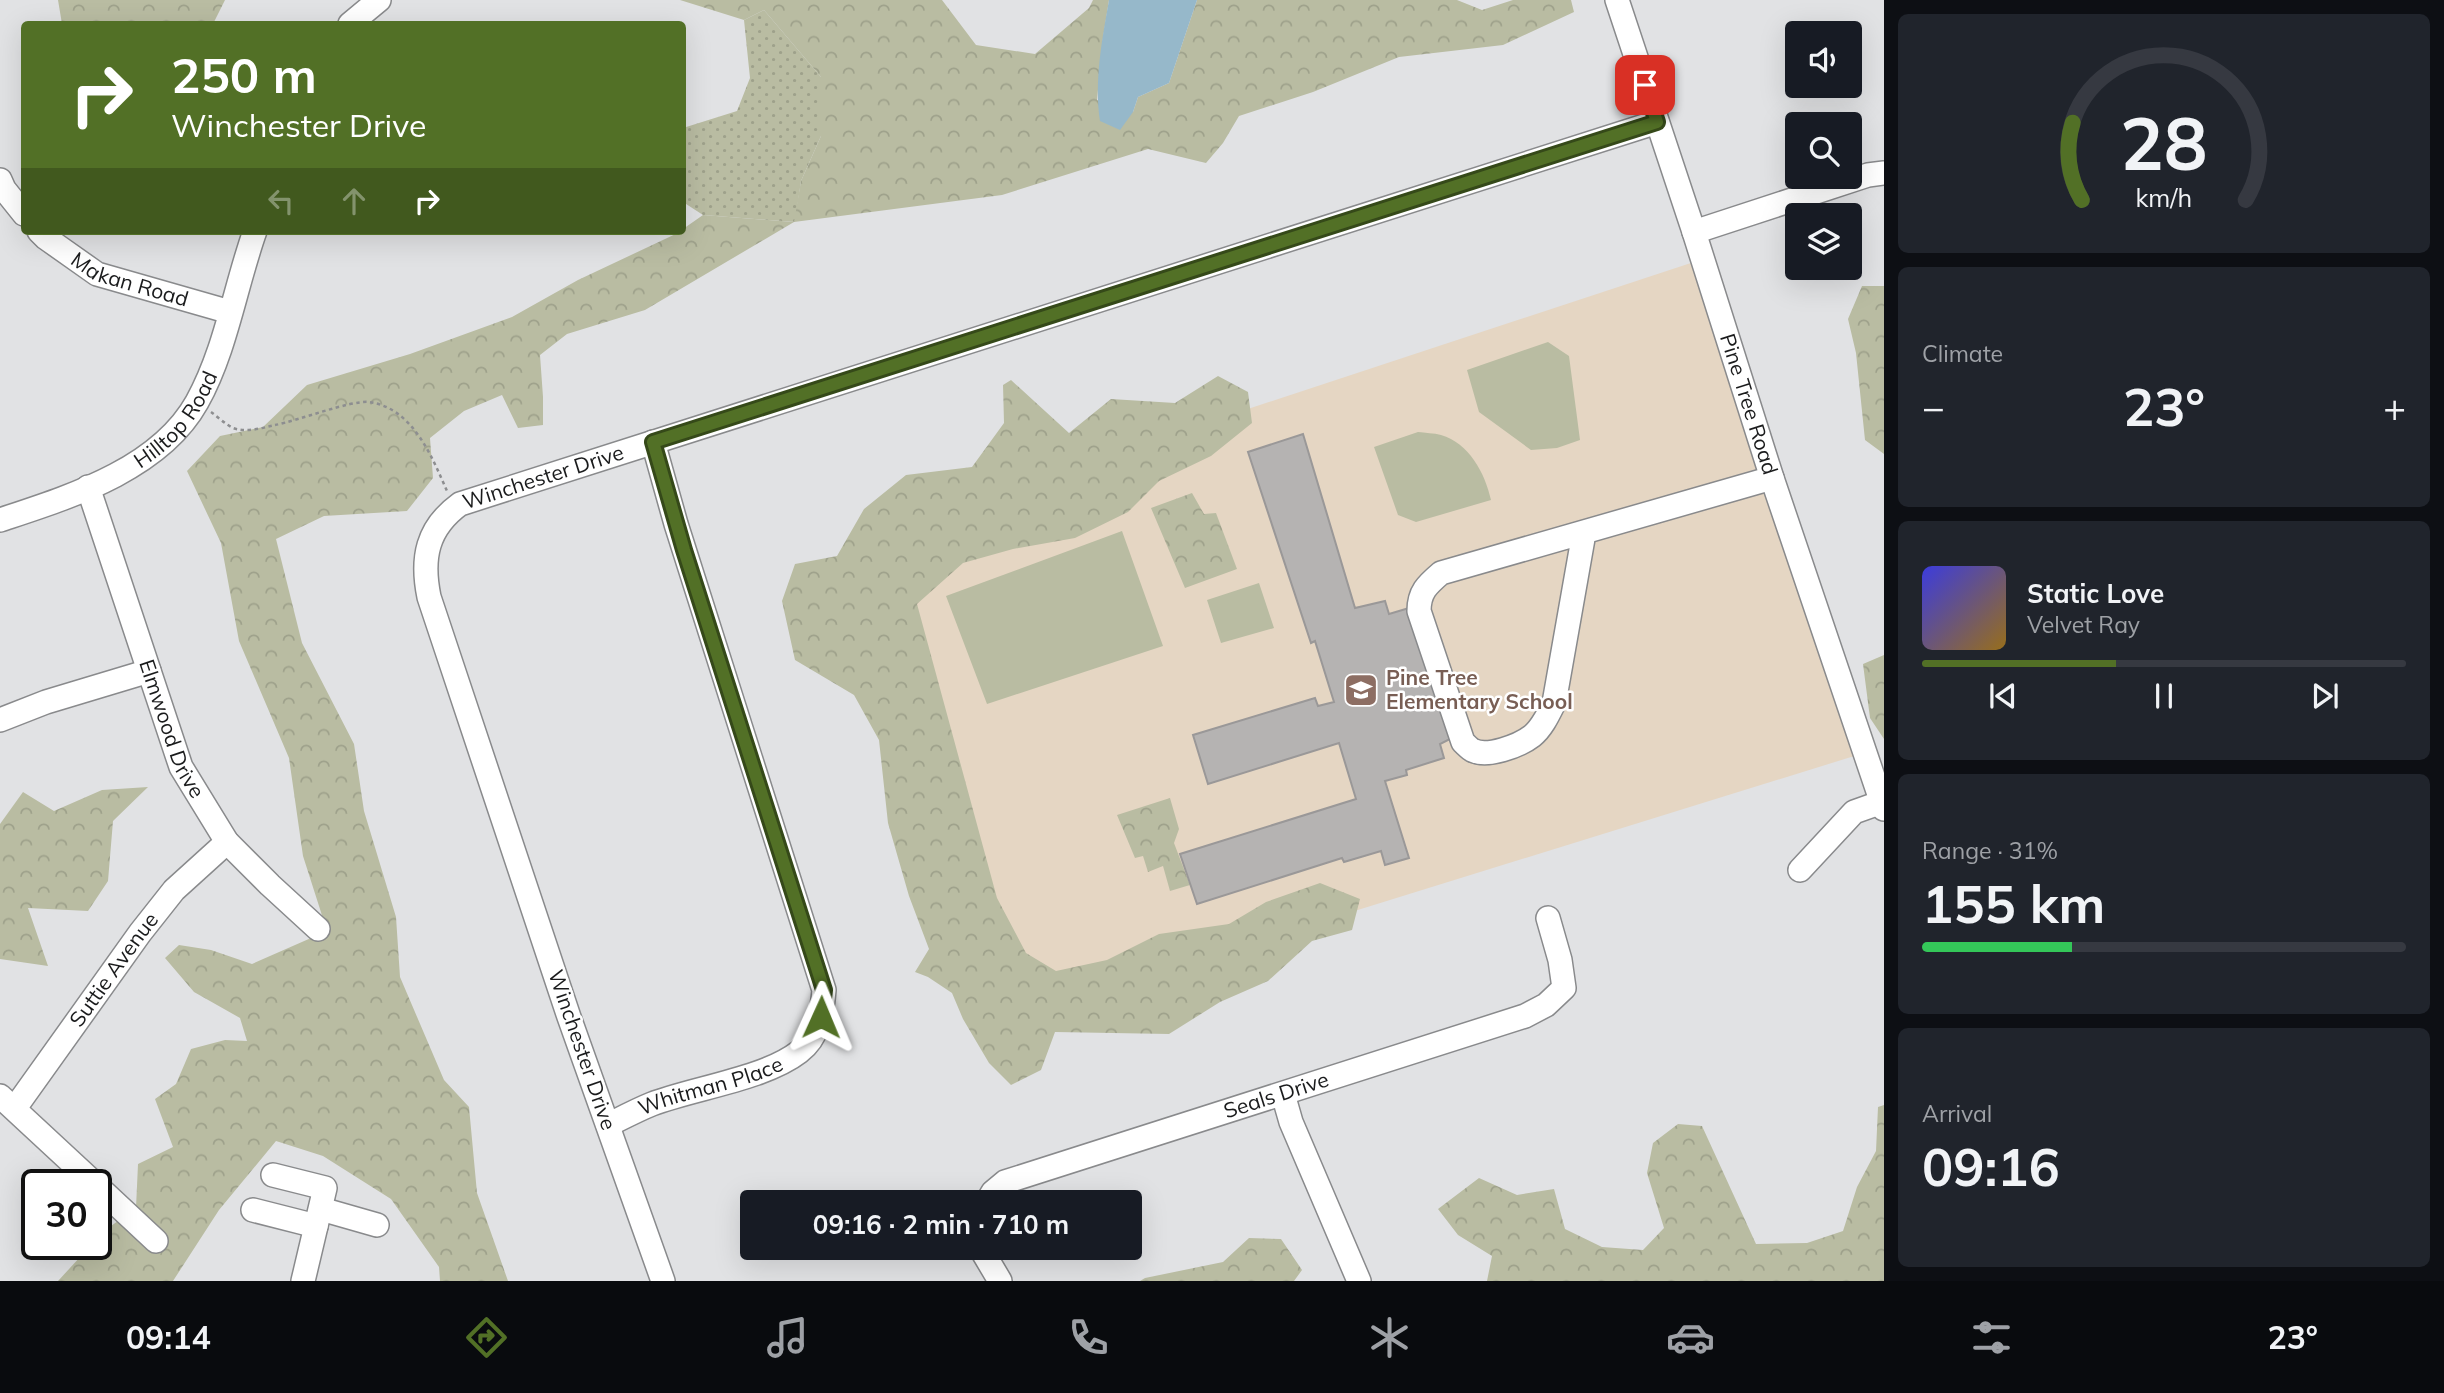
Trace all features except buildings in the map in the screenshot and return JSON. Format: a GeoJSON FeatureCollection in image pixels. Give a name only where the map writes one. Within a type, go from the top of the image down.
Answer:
{"type":"FeatureCollection","features":[{"type":"Feature","properties":{"kind":"street"},"geometry":{"type":"LineString","coordinates":[[354,21],[379,0]]}},
{"type":"Feature","properties":{"kind":"street","name":"Pine Tree Road"},"geometry":{"type":"LineString","coordinates":[[1617,0],[1772,478],[1883,805]]}},
{"type":"Feature","properties":{"kind":"street","name":"Winchester Drive"},"geometry":{"type":"LineString","coordinates":[[663,1281],[569,1017],[429,597],[425,559],[435,529],[460,504],[1657,122]]}},
{"type":"Feature","properties":{"kind":"street"},"geometry":{"type":"LineString","coordinates":[[1694,232],[1868,175],[1884,173]]}},
{"type":"Feature","properties":{"kind":"street"},"geometry":{"type":"LineString","coordinates":[[0,180],[21,210]]}},
{"type":"Feature","properties":{"kind":"street","name":"Makan Road"},"geometry":{"type":"LineString","coordinates":[[42,235],[97,274],[230,312]]}},
{"type":"Feature","properties":{"kind":"street","name":"Hilltop Road"},"geometry":{"type":"LineString","coordinates":[[0,520],[124,472],[153,454],[184,421],[197,402],[215,360],[255,235]]}},
{"type":"Feature","properties":{"kind":"street","name":"Whitman Place"},"geometry":{"type":"LineString","coordinates":[[608,1125],[652,1104],[776,1066],[800,1051],[814,1035],[821,1017],[824,990],[684,550],[653,442]]}},
{"type":"Feature","properties":{"kind":"street"},"geometry":{"type":"LineString","coordinates":[[1584,533],[1554,703],[1547,718],[1534,735],[1520,744],[1488,752],[1473,751],[1463,742],[1419,611],[1419,599],[1426,586],[1441,573],[1772,478]]}},
{"type":"Feature","properties":{"kind":"street","name":"Elmwood Drive"},"geometry":{"type":"LineString","coordinates":[[88,487],[181,767],[227,842],[318,929]]}},
{"type":"Feature","properties":{"kind":"street"},"geometry":{"type":"LineString","coordinates":[[0,720],[46,702],[149,671]]}},
{"type":"Feature","properties":{"kind":"street"},"geometry":{"type":"LineString","coordinates":[[1800,870],[1854,811],[1883,805]]}},
{"type":"Feature","properties":{"kind":"street","name":"Suttie Avenue"},"geometry":{"type":"LineString","coordinates":[[7,1102],[174,890],[227,842]]}},
{"type":"Feature","properties":{"kind":"street","name":"Seals Drive"},"geometry":{"type":"LineString","coordinates":[[995,1190],[1005,1182],[1525,1016],[1546,1005],[1564,988],[1560,960],[1548,918]]}},
{"type":"Feature","properties":{"kind":"street"},"geometry":{"type":"LineString","coordinates":[[1283,1094],[1291,1122],[1359,1281]]}},
{"type":"Feature","properties":{"kind":"street"},"geometry":{"type":"LineString","coordinates":[[7,1102],[79,1169]]}},
{"type":"Feature","properties":{"kind":"street"},"geometry":{"type":"LineString","coordinates":[[273,1175],[321,1208],[377,1225]]}},
{"type":"Feature","properties":{"kind":"street"},"geometry":{"type":"LineString","coordinates":[[112,1200],[156,1241]]}},
{"type":"Feature","properties":{"kind":"street"},"geometry":{"type":"LineString","coordinates":[[253,1210],[321,1208]]}},
{"type":"Feature","properties":{"kind":"street"},"geometry":{"type":"LineString","coordinates":[[303,1281],[321,1208]]}},
{"type":"Feature","properties":{"kind":"street"},"geometry":{"type":"LineString","coordinates":[[988,1260],[1000,1281]]}},
{"type":"Feature","properties":{"kind":"path"},"geometry":{"type":"LineString","coordinates":[[197,402],[234,429],[253,430],[368,402],[390,410],[413,427],[434,460],[454,508]]}},
{"type":"Feature","properties":{"kind":"shaded area"},"geometry":{"type":"Polygon","coordinates":[[[1703,259],[1864,753],[1019,1015],[853,539],[1703,259]]]}},
{"type":"Feature","properties":{"kind":"green space"},"geometry":{"type":"Polygon","coordinates":[[[58,0],[225,0],[214,21],[62,21],[58,0]]]}},
{"type":"Feature","properties":{"kind":"green space"},"geometry":{"type":"Polygon","coordinates":[[[680,0],[942,0],[976,45],[1035,54],[1089,8],[1093,0],[1109,0],[1097,100],[1133,112],[1138,97],[1169,83],[1197,0],[1457,0],[1482,10],[1513,0],[1571,0],[1574,12],[1503,45],[1399,57],[1313,92],[1239,116],[1223,143],[1206,163],[1148,149],[1002,195],[794,222],[801,181],[821,136],[821,77],[764,10],[744,20],[680,0]]]}},
{"type":"Feature","properties":{"kind":"green space"},"geometry":{"type":"Polygon","coordinates":[[[764,10],[821,77],[821,136],[801,181],[795,222],[703,215],[686,204],[686,127],[737,111],[750,78],[744,20],[764,10]]]}},
{"type":"Feature","properties":{"kind":"green space"},"geometry":{"type":"Polygon","coordinates":[[[703,215],[794,222],[645,310],[567,334],[540,355],[543,425],[518,428],[502,395],[464,411],[430,438],[433,478],[407,511],[324,516],[276,539],[302,643],[354,744],[364,811],[396,917],[400,977],[444,1080],[469,1107],[477,1193],[508,1281],[440,1281],[439,1267],[391,1199],[323,1156],[276,1141],[219,1210],[173,1281],[58,1281],[77,1260],[112,1260],[112,1225],[136,1208],[138,1164],[173,1147],[155,1099],[176,1084],[191,1049],[225,1040],[247,1041],[240,1018],[194,992],[165,958],[179,945],[211,950],[252,964],[327,931],[303,856],[289,758],[239,641],[221,543],[187,471],[220,436],[263,427],[307,385],[410,354],[512,317],[578,280],[674,235],[686,235],[686,227],[703,215]]]}},
{"type":"Feature","properties":{"kind":"green space"},"geometry":{"type":"Polygon","coordinates":[[[1862,286],[1884,286],[1884,454],[1865,440],[1856,353],[1848,319],[1862,286]]]}},
{"type":"Feature","properties":{"kind":"green space"},"geometry":{"type":"Polygon","coordinates":[[[1548,342],[1569,356],[1580,440],[1557,448],[1531,450],[1479,412],[1467,370],[1548,342]]]}},
{"type":"Feature","properties":{"kind":"green space"},"geometry":{"type":"Polygon","coordinates":[[[1218,376],[1248,392],[1252,423],[1211,456],[1159,481],[1128,512],[1075,538],[1013,549],[963,563],[917,604],[997,898],[1026,953],[1056,971],[1107,960],[1159,934],[1229,924],[1266,902],[1320,883],[1360,899],[1352,930],[1312,941],[1268,981],[1220,1002],[1169,1034],[1055,1032],[1041,1070],[1011,1085],[989,1063],[963,1019],[952,993],[915,972],[929,949],[909,896],[888,823],[879,740],[854,695],[795,660],[782,601],[795,564],[837,556],[864,509],[906,475],[972,467],[1004,423],[1003,385],[1011,380],[1069,433],[1111,399],[1175,403],[1218,376]]]}},
{"type":"Feature","properties":{"kind":"green space"},"geometry":{"type":"Polygon","coordinates":[[[1418,432],[1438,434],[1451,439],[1468,452],[1485,480],[1491,500],[1416,522],[1398,515],[1374,447],[1418,432]]]}},
{"type":"Feature","properties":{"kind":"green space"},"geometry":{"type":"Polygon","coordinates":[[[1192,493],[1204,514],[1216,513],[1237,569],[1185,588],[1151,508],[1192,493]]]}},
{"type":"Feature","properties":{"kind":"green space"},"geometry":{"type":"Polygon","coordinates":[[[1122,531],[1163,646],[987,704],[946,596],[1122,531]]]}},
{"type":"Feature","properties":{"kind":"green space"},"geometry":{"type":"Polygon","coordinates":[[[1259,583],[1274,628],[1221,643],[1207,600],[1259,583]]]}},
{"type":"Feature","properties":{"kind":"green space"},"geometry":{"type":"Polygon","coordinates":[[[1884,655],[1884,739],[1870,718],[1863,664],[1884,655]]]}},
{"type":"Feature","properties":{"kind":"green space"},"geometry":{"type":"Polygon","coordinates":[[[148,787],[113,821],[108,881],[88,911],[28,908],[48,966],[0,959],[0,824],[23,792],[54,811],[102,790],[148,787]]]}},
{"type":"Feature","properties":{"kind":"green space"},"geometry":{"type":"Polygon","coordinates":[[[1170,798],[1179,829],[1174,843],[1190,885],[1170,891],[1163,866],[1148,872],[1143,856],[1135,858],[1117,815],[1170,798]]]}},
{"type":"Feature","properties":{"kind":"green space"},"geometry":{"type":"Polygon","coordinates":[[[1884,1105],[1884,1281],[1487,1281],[1492,1256],[1458,1235],[1438,1209],[1479,1178],[1517,1195],[1554,1189],[1565,1229],[1602,1247],[1643,1250],[1664,1228],[1647,1173],[1653,1143],[1678,1124],[1702,1126],[1756,1244],[1807,1243],[1843,1231],[1857,1187],[1876,1151],[1878,1107],[1884,1105]]]}},
{"type":"Feature","properties":{"kind":"green space"},"geometry":{"type":"Polygon","coordinates":[[[1249,1238],[1281,1239],[1302,1270],[1294,1281],[1140,1281],[1223,1262],[1249,1238]]]}},
{"type":"Feature","properties":{"kind":"water"},"geometry":{"type":"Polygon","coordinates":[[[1109,0],[1197,0],[1169,83],[1138,97],[1133,112],[1120,130],[1100,121],[1098,106],[1100,60],[1109,0]]]}},
{"type":"Feature","properties":{"kind":"place","name":"Pine Tree Elementary School"},"geometry":{"type":"Point","coordinates":[1361,690]}},
{"type":"Feature","properties":{"kind":"route"},"geometry":{"type":"LineString","coordinates":[[821,1017],[824,990],[684,550],[653,442],[1657,122],[1645,85]]}}]}
